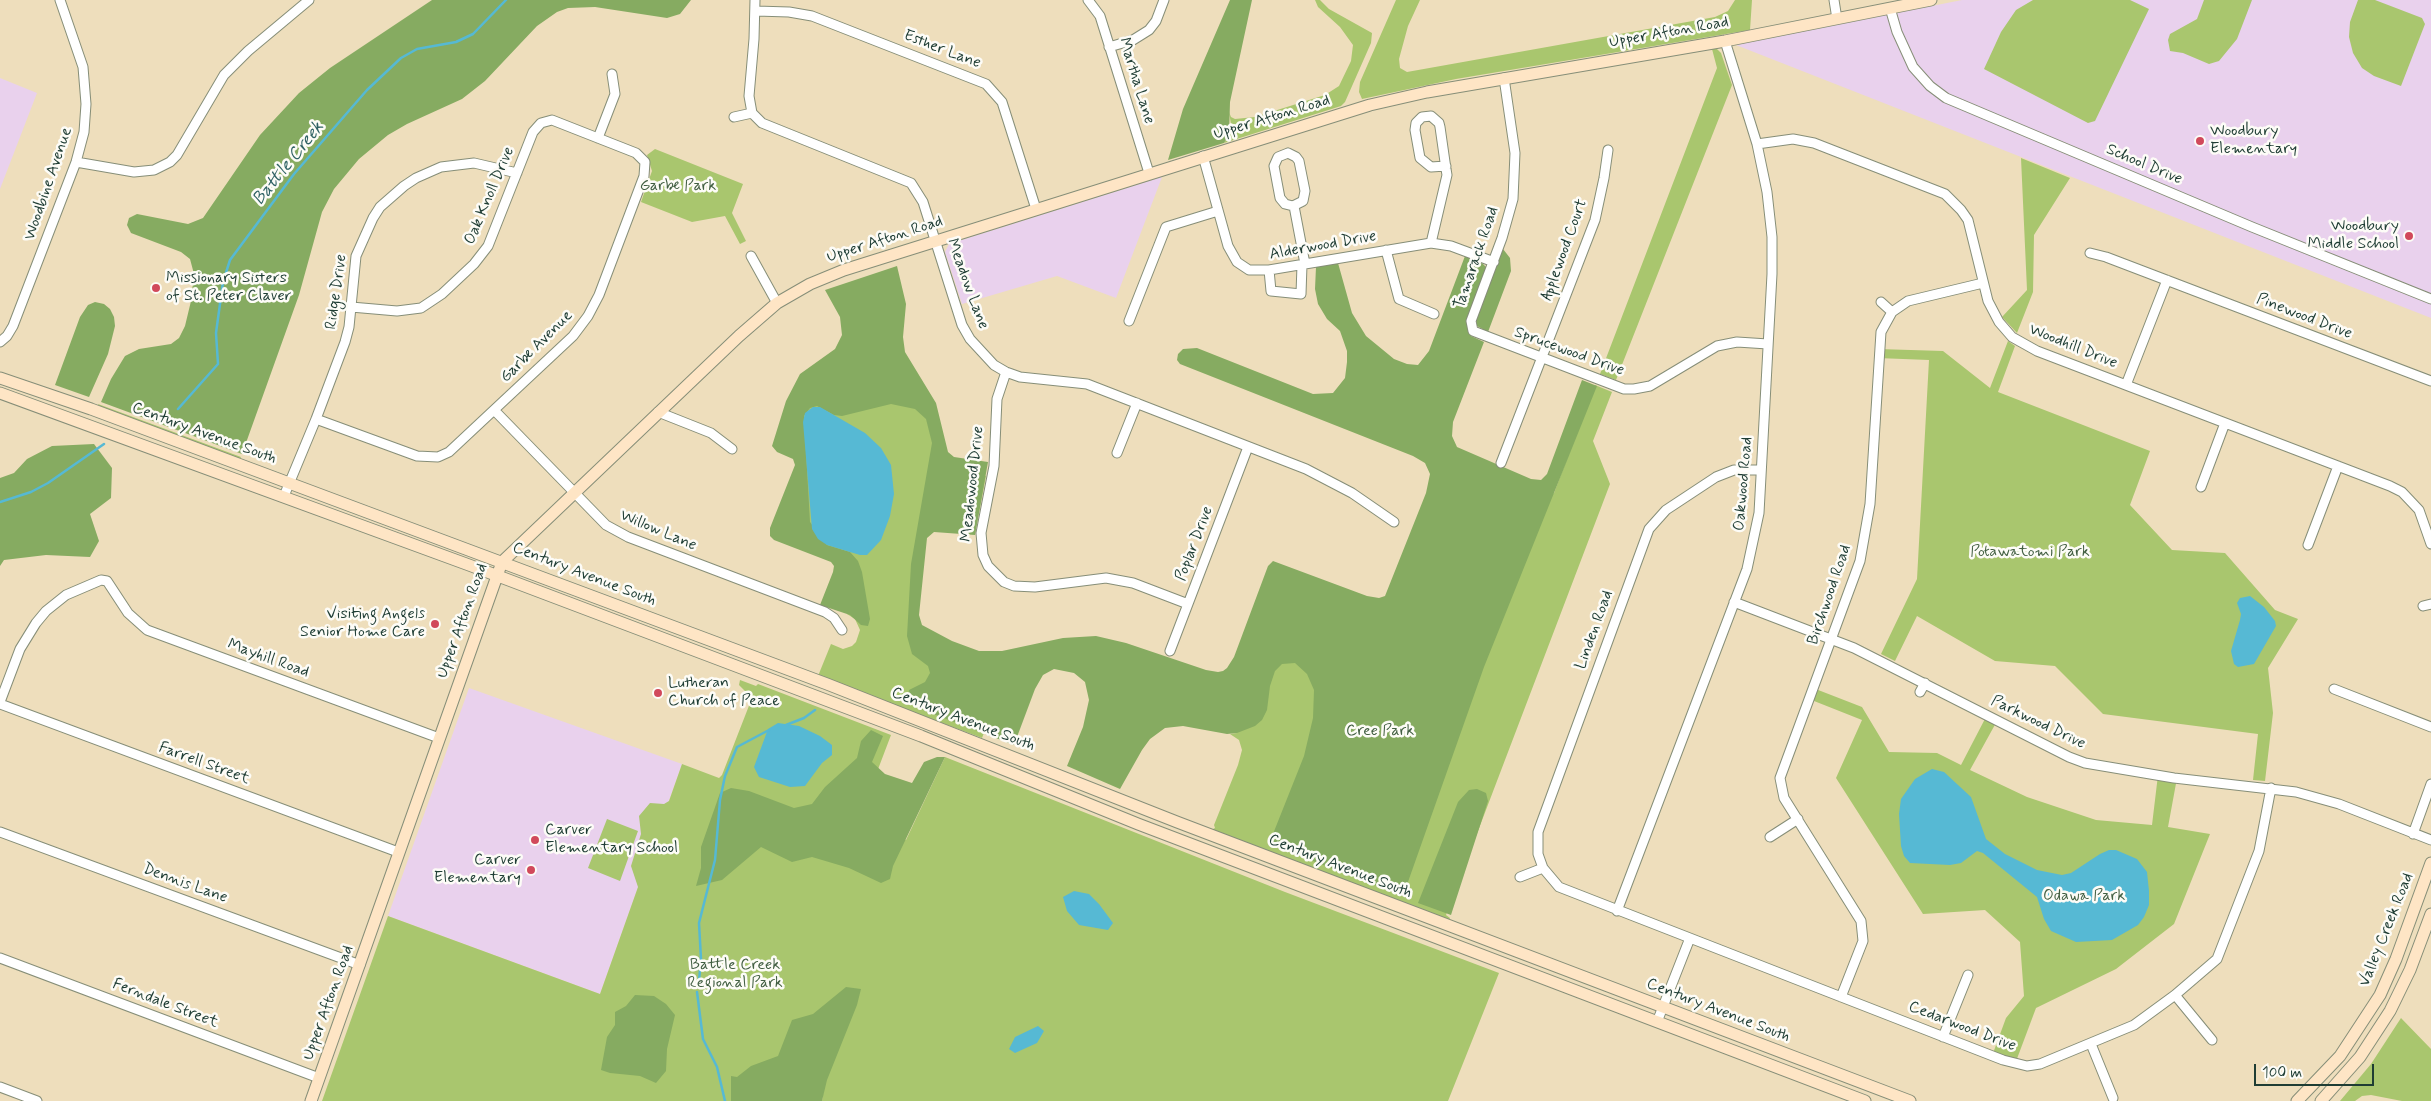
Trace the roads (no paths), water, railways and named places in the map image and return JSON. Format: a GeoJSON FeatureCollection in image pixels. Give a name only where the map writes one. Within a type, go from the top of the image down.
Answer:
{"type":"FeatureCollection","features":[{"type":"Feature","properties":{"kind":"main road","name":"Upper Afton Road"},"geometry":{"type":"LineString","coordinates":[[311,1101],[502,562],[658,412],[777,303],[831,274],[1202,156],[1370,105],[1504,78],[1725,41],[1931,0]]}},
{"type":"Feature","properties":{"kind":"main road","name":"Century Avenue South"},"geometry":{"type":"LineString","coordinates":[[0,378],[30,386],[827,684],[1177,822],[1910,1101]]}},
{"type":"Feature","properties":{"kind":"main road","name":"Century Avenue South"},"geometry":{"type":"LineString","coordinates":[[0,393],[284,496],[921,736],[1138,824],[1865,1101]]}},
{"type":"Feature","properties":{"kind":"main road","name":"Valley Creek Road"},"geometry":{"type":"LineString","coordinates":[[2297,1101],[2340,1056],[2377,1000],[2396,960],[2431,862]]}},
{"type":"Feature","properties":{"kind":"main road"},"geometry":{"type":"LineString","coordinates":[[2322,1101],[2354,1064],[2386,1019],[2410,970],[2431,914]]}},
{"type":"Feature","properties":{"kind":"street","name":"Woodbine Avenue"},"geometry":{"type":"LineString","coordinates":[[0,342],[8,336],[13,326],[76,162],[85,120],[85,83],[79,51],[60,0]]}},
{"type":"Feature","properties":{"kind":"street"},"geometry":{"type":"LineString","coordinates":[[76,162],[134,172],[154,170],[170,162],[177,155],[224,75],[248,51],[309,0]]}},
{"type":"Feature","properties":{"kind":"street"},"geometry":{"type":"LineString","coordinates":[[734,117],[752,113],[749,96],[756,11],[755,0]]}},
{"type":"Feature","properties":{"kind":"street","name":"Martha Lane"},"geometry":{"type":"LineString","coordinates":[[1088,0],[1100,16],[1149,173]]}},
{"type":"Feature","properties":{"kind":"street"},"geometry":{"type":"LineString","coordinates":[[1109,46],[1133,40],[1149,30],[1156,21],[1164,0]]}},
{"type":"Feature","properties":{"kind":"street"},"geometry":{"type":"LineString","coordinates":[[1834,0],[1836,19]]}},
{"type":"Feature","properties":{"kind":"street","name":"School Drive"},"geometry":{"type":"LineString","coordinates":[[1890,8],[1897,32],[1912,67],[1930,86],[1946,98],[2243,224],[2431,299]]}},
{"type":"Feature","properties":{"kind":"street","name":"Esther Lane"},"geometry":{"type":"LineString","coordinates":[[756,11],[789,12],[812,16],[986,84],[1002,102],[1036,209]]}},
{"type":"Feature","properties":{"kind":"street","name":"Oakwood Road"},"geometry":{"type":"LineString","coordinates":[[1617,911],[1747,569],[1756,536],[1772,274],[1772,237],[1767,192],[1757,144],[1725,41]]}},
{"type":"Feature","properties":{"kind":"street"},"geometry":{"type":"LineString","coordinates":[[598,138],[615,94],[612,74]]}},
{"type":"Feature","properties":{"kind":"street","name":"Tamarack Road"},"geometry":{"type":"LineString","coordinates":[[1472,328],[1472,317],[1494,262],[1508,219],[1515,177],[1514,153],[1504,78]]}},
{"type":"Feature","properties":{"kind":"street","name":"Meadow Lane"},"geometry":{"type":"LineString","coordinates":[[752,113],[762,123],[911,183],[923,202],[962,325],[984,355],[1006,372],[1033,380],[1064,380],[1087,384],[1326,478],[1352,493],[1394,522]]}},
{"type":"Feature","properties":{"kind":"street"},"geometry":{"type":"LineString","coordinates":[[1431,243],[1447,180],[1446,166],[1438,122],[1431,116],[1422,117],[1416,123],[1415,130],[1420,158],[1431,167],[1446,166]]}},
{"type":"Feature","properties":{"kind":"street","name":"Oak Knoll Drive"},"geometry":{"type":"LineString","coordinates":[[351,306],[410,310],[421,308],[442,294],[474,264],[488,246],[533,132],[541,123],[552,120],[598,138]]}},
{"type":"Feature","properties":{"kind":"street","name":"Garbe Avenue"},"geometry":{"type":"LineString","coordinates":[[316,419],[426,458],[438,457],[449,452],[573,336],[588,316],[602,286],[646,168],[642,156],[636,152],[598,138]]}},
{"type":"Feature","properties":{"kind":"street","name":"Woodhill Drive"},"geometry":{"type":"LineString","coordinates":[[1757,144],[1793,139],[1814,143],[1945,194],[1968,220],[1983,283],[1994,315],[2005,330],[2021,343],[2402,492],[2428,521],[2431,544]]}},
{"type":"Feature","properties":{"kind":"street","name":"Applewood Court"},"geometry":{"type":"LineString","coordinates":[[1501,463],[1594,220],[1604,178],[1608,150]]}},
{"type":"Feature","properties":{"kind":"street"},"geometry":{"type":"LineString","coordinates":[[1286,153],[1294,155],[1299,161],[1305,191],[1303,202],[1294,206],[1288,206],[1282,201],[1274,169],[1276,159],[1286,153]]}},
{"type":"Feature","properties":{"kind":"street","name":"Alderwood Drive"},"geometry":{"type":"LineString","coordinates":[[1202,156],[1228,246],[1237,262],[1251,270],[1269,270],[1431,243],[1451,246],[1494,262]]}},
{"type":"Feature","properties":{"kind":"street","name":"Ridge Drive"},"geometry":{"type":"LineString","coordinates":[[284,496],[345,342],[349,327],[356,256],[360,244],[380,207],[404,186],[427,173],[460,163],[488,165],[517,173]]}},
{"type":"Feature","properties":{"kind":"street"},"geometry":{"type":"LineString","coordinates":[[1269,270],[1271,291],[1301,294],[1303,264],[1294,206]]}},
{"type":"Feature","properties":{"kind":"street"},"geometry":{"type":"LineString","coordinates":[[1129,321],[1166,227],[1218,211]]}},
{"type":"Feature","properties":{"kind":"street"},"geometry":{"type":"LineString","coordinates":[[1386,250],[1399,299],[1434,314]]}},
{"type":"Feature","properties":{"kind":"street","name":"Pinewood Drive"},"geometry":{"type":"LineString","coordinates":[[2090,253],[2106,257],[2431,381]]}},
{"type":"Feature","properties":{"kind":"street"},"geometry":{"type":"LineString","coordinates":[[751,256],[777,303]]}},
{"type":"Feature","properties":{"kind":"street"},"geometry":{"type":"LineString","coordinates":[[2126,385],[2167,280]]}},
{"type":"Feature","properties":{"kind":"street"},"geometry":{"type":"LineString","coordinates":[[1881,302],[1892,312],[1916,298],[1983,283]]}},
{"type":"Feature","properties":{"kind":"street","name":"Birchwood Road"},"geometry":{"type":"LineString","coordinates":[[1841,997],[1863,941],[1861,921],[1784,798],[1780,778],[1853,585],[1866,536],[1870,504],[1878,342],[1886,320],[1892,312]]}},
{"type":"Feature","properties":{"kind":"street","name":"Sprucewood Drive"},"geometry":{"type":"LineString","coordinates":[[1472,328],[1478,334],[1624,389],[1642,389],[1717,346],[1738,342],[1768,344]]}},
{"type":"Feature","properties":{"kind":"street","name":"Meadowood Drive"},"geometry":{"type":"LineString","coordinates":[[1006,372],[997,399],[994,466],[981,533],[983,555],[988,566],[1004,582],[1014,586],[1035,588],[1106,578],[1134,583],[1188,604]]}},
{"type":"Feature","properties":{"kind":"street"},"geometry":{"type":"LineString","coordinates":[[1117,453],[1136,403]]}},
{"type":"Feature","properties":{"kind":"street","name":"Willow Lane"},"geometry":{"type":"LineString","coordinates":[[494,410],[572,493],[606,525],[628,537],[825,612],[834,618],[842,630]]}},
{"type":"Feature","properties":{"kind":"street"},"geometry":{"type":"LineString","coordinates":[[658,412],[710,433],[732,449]]}},
{"type":"Feature","properties":{"kind":"street"},"geometry":{"type":"LineString","coordinates":[[2201,487],[2225,423]]}},
{"type":"Feature","properties":{"kind":"street","name":"Poplar Drive"},"geometry":{"type":"LineString","coordinates":[[1170,651],[1248,447]]}},
{"type":"Feature","properties":{"kind":"street"},"geometry":{"type":"LineString","coordinates":[[2308,545],[2338,466]]}},
{"type":"Feature","properties":{"kind":"street","name":"Linden Road"},"geometry":{"type":"LineString","coordinates":[[1543,868],[1538,854],[1538,832],[1649,529],[1666,510],[1716,477],[1734,470],[1761,470]]}},
{"type":"Feature","properties":{"kind":"street","name":"Mayhill Road"},"geometry":{"type":"LineString","coordinates":[[0,703],[20,649],[46,611],[76,590],[101,580],[107,581],[128,613],[147,630],[439,738]]}},
{"type":"Feature","properties":{"kind":"street","name":"Parkwood Drive"},"geometry":{"type":"LineString","coordinates":[[1734,602],[1854,648],[2069,757],[2085,763],[2174,778],[2271,788],[2328,800],[2431,840]]}},
{"type":"Feature","properties":{"kind":"street"},"geometry":{"type":"LineString","coordinates":[[1920,692],[1925,683]]}},
{"type":"Feature","properties":{"kind":"street"},"geometry":{"type":"LineString","coordinates":[[2334,689],[2431,727]]}},
{"type":"Feature","properties":{"kind":"street","name":"Farrell Street"},"geometry":{"type":"LineString","coordinates":[[0,703],[398,852]]}},
{"type":"Feature","properties":{"kind":"street"},"geometry":{"type":"LineString","coordinates":[[2024,734],[2029,726]]}},
{"type":"Feature","properties":{"kind":"street"},"geometry":{"type":"LineString","coordinates":[[2413,834],[2431,784]]}},
{"type":"Feature","properties":{"kind":"street","name":"Cedarwood Drive"},"geometry":{"type":"LineString","coordinates":[[1543,868],[1559,887],[1617,911],[2003,1060],[2027,1066],[2040,1064],[2134,1025],[2176,995],[2209,968],[2222,951],[2260,851],[2271,788]]}},
{"type":"Feature","properties":{"kind":"street"},"geometry":{"type":"LineString","coordinates":[[1770,837],[1798,819]]}},
{"type":"Feature","properties":{"kind":"street","name":"Dennis Lane"},"geometry":{"type":"LineString","coordinates":[[0,832],[360,965]]}},
{"type":"Feature","properties":{"kind":"street"},"geometry":{"type":"LineString","coordinates":[[1520,876],[1543,868]]}},
{"type":"Feature","properties":{"kind":"street"},"geometry":{"type":"LineString","coordinates":[[1657,1022],[1690,938]]}},
{"type":"Feature","properties":{"kind":"street","name":"Ferndale Street"},"geometry":{"type":"LineString","coordinates":[[0,958],[319,1078]]}},
{"type":"Feature","properties":{"kind":"street"},"geometry":{"type":"LineString","coordinates":[[1943,1037],[1968,975]]}},
{"type":"Feature","properties":{"kind":"street"},"geometry":{"type":"LineString","coordinates":[[2176,995],[2212,1040]]}},
{"type":"Feature","properties":{"kind":"street"},"geometry":{"type":"LineString","coordinates":[[2091,1044],[2113,1098]]}},
{"type":"Feature","properties":{"kind":"street"},"geometry":{"type":"LineString","coordinates":[[0,1088],[37,1101]]}},
{"type":"Feature","properties":{"kind":"water"},"geometry":{"type":"Polygon","coordinates":[[[813,407],[820,407],[865,433],[881,448],[891,465],[894,494],[890,516],[881,540],[867,555],[860,555],[827,545],[818,539],[812,529],[803,422],[805,413],[813,407]]]}},
{"type":"Feature","properties":{"kind":"water"},"geometry":{"type":"Polygon","coordinates":[[[2250,596],[2264,607],[2275,621],[2276,626],[2254,664],[2238,667],[2234,664],[2231,651],[2241,614],[2237,603],[2240,598],[2250,596]]]}},
{"type":"Feature","properties":{"kind":"water"},"geometry":{"type":"Polygon","coordinates":[[[778,723],[799,726],[820,736],[832,745],[832,755],[822,763],[805,786],[790,787],[759,777],[754,767],[768,729],[778,723]]]}},
{"type":"Feature","properties":{"kind":"water"},"geometry":{"type":"Polygon","coordinates":[[[1932,769],[1944,772],[1971,797],[1986,839],[2005,854],[2037,870],[2062,875],[2071,873],[2109,850],[2116,850],[2137,859],[2147,872],[2149,905],[2144,917],[2138,925],[2112,940],[2076,942],[2051,931],[2044,919],[2037,897],[1983,853],[1977,851],[1961,863],[1950,865],[1910,863],[1904,856],[1901,846],[1899,814],[1901,799],[1915,779],[1932,769]]]}},
{"type":"Feature","properties":{"kind":"water"},"geometry":{"type":"Polygon","coordinates":[[[1074,891],[1089,894],[1099,904],[1113,923],[1108,930],[1079,925],[1067,911],[1063,897],[1074,891]]]}},
{"type":"Feature","properties":{"kind":"water"},"geometry":{"type":"Polygon","coordinates":[[[1038,1026],[1044,1031],[1037,1043],[1015,1053],[1009,1049],[1015,1037],[1038,1026]]]}},
{"type":"Feature","properties":{"kind":"waterway","name":"Battle Creek"},"geometry":{"type":"LineString","coordinates":[[178,409],[218,364],[216,333],[223,282],[230,260],[294,174],[367,90],[401,58],[417,49],[456,42],[473,34],[506,0]]}},
{"type":"Feature","properties":{"kind":"waterway","name":"Battle Creek"},"geometry":{"type":"LineString","coordinates":[[0,502],[31,492],[48,483],[104,444]]}},
{"type":"Feature","properties":{"kind":"waterway"},"geometry":{"type":"LineString","coordinates":[[786,725],[804,718],[815,710]]}},
{"type":"Feature","properties":{"kind":"waterway"},"geometry":{"type":"LineString","coordinates":[[699,981],[701,959],[699,923],[715,860],[720,800],[725,776],[737,747],[769,730]]}},
{"type":"Feature","properties":{"kind":"waterway"},"geometry":{"type":"LineString","coordinates":[[697,992],[703,1039],[717,1067],[725,1101]]}},
{"type":"Feature","properties":{"kind":"place","name":"Woodbury Elementary"},"geometry":{"type":"Point","coordinates":[2200,141]}},
{"type":"Feature","properties":{"kind":"place","name":"Woodbury Middle School"},"geometry":{"type":"Point","coordinates":[2409,236]}},
{"type":"Feature","properties":{"kind":"place","name":"Missionary Sisters of St. Peter Claver"},"geometry":{"type":"Point","coordinates":[156,288]}},
{"type":"Feature","properties":{"kind":"place","name":"Visiting Angels Senior Home Care"},"geometry":{"type":"Point","coordinates":[435,624]}},
{"type":"Feature","properties":{"kind":"place","name":"Lutheran Church of Peace"},"geometry":{"type":"Point","coordinates":[658,693]}},
{"type":"Feature","properties":{"kind":"place","name":"Carver Elementary School"},"geometry":{"type":"Point","coordinates":[535,840]}},
{"type":"Feature","properties":{"kind":"place","name":"Carver Elementary"},"geometry":{"type":"Point","coordinates":[531,870]}},
{"type":"Feature","properties":{"kind":"park label","name":"Garbe Park"},"geometry":{"type":"Point","coordinates":[678,187]}},
{"type":"Feature","properties":{"kind":"park label","name":"Potawatomi Park"},"geometry":{"type":"Point","coordinates":[2030,553]}},
{"type":"Feature","properties":{"kind":"park label","name":"Cree Park"},"geometry":{"type":"Point","coordinates":[1380,732]}},
{"type":"Feature","properties":{"kind":"park label","name":"Odawa Park"},"geometry":{"type":"Point","coordinates":[2084,897]}},
{"type":"Feature","properties":{"kind":"park label","name":"Battle Creek Regional Park"},"geometry":{"type":"Point","coordinates":[735,975]}}]}
